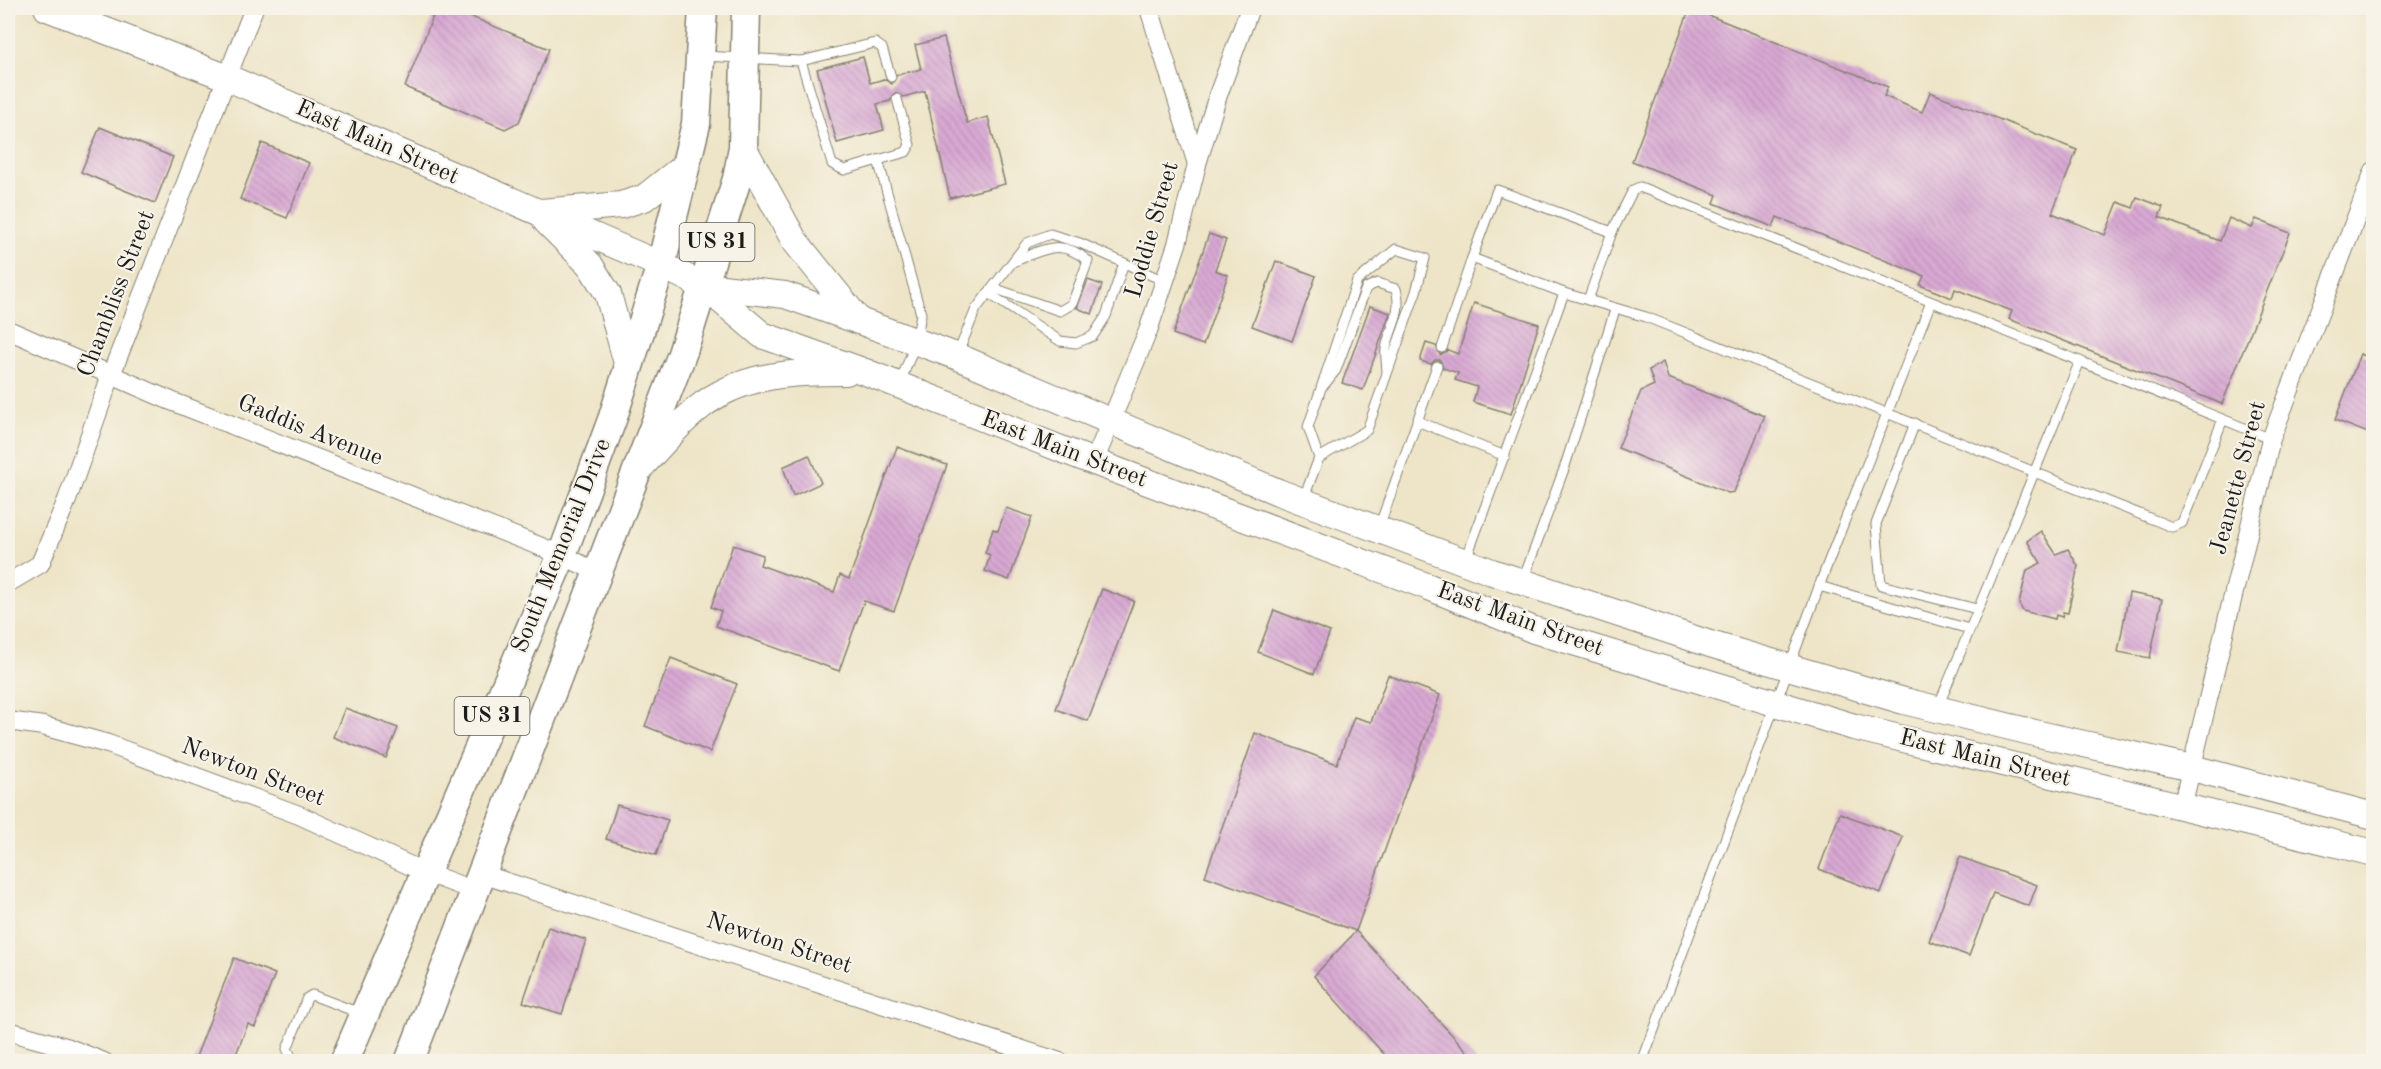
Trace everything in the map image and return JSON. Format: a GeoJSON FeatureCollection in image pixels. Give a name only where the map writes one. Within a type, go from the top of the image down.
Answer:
{"type":"FeatureCollection","features":[{"type":"Feature","properties":{"kind":"main road","name":"East Main Street"},"geometry":{"type":"LineString","coordinates":[[47,8],[228,78],[662,265],[704,286],[762,335],[868,373],[1094,462],[1429,587],[1534,630],[1854,727],[2373,853]]}},
{"type":"Feature","properties":{"kind":"main road","name":"South Memorial Drive"},"geometry":{"type":"LineString","coordinates":[[344,1062],[562,555],[643,330],[662,265],[696,124],[703,8]]}},
{"type":"Feature","properties":{"kind":"main road","name":"South Memorial Drive"},"geometry":{"type":"LineString","coordinates":[[409,1062],[639,468],[682,354],[704,286],[737,179],[743,147],[746,8]]}},
{"type":"Feature","properties":{"kind":"main road"},"geometry":{"type":"LineString","coordinates":[[743,147],[794,240],[859,321]]}},
{"type":"Feature","properties":{"kind":"main road"},"geometry":{"type":"LineString","coordinates":[[537,212],[621,205],[644,198],[687,164]]}},
{"type":"Feature","properties":{"kind":"main road"},"geometry":{"type":"LineString","coordinates":[[537,212],[590,265],[609,294],[628,367]]}},
{"type":"Feature","properties":{"kind":"main road","name":"East Main Street"},"geometry":{"type":"LineString","coordinates":[[704,286],[785,295],[859,321],[956,356],[1302,501],[1378,530],[1522,582],[1790,668],[1937,709],[2192,768],[2373,816]]}},
{"type":"Feature","properties":{"kind":"main road"},"geometry":{"type":"LineString","coordinates":[[639,468],[704,404],[745,382],[791,373],[868,373]]}},
{"type":"Feature","properties":{"kind":"street","name":"Chambliss Street"},"geometry":{"type":"LineString","coordinates":[[8,583],[40,564],[67,500],[111,375],[254,8]]}},
{"type":"Feature","properties":{"kind":"street"},"geometry":{"type":"LineString","coordinates":[[1149,8],[1197,164]]}},
{"type":"Feature","properties":{"kind":"street","name":"Loddie Street"},"geometry":{"type":"LineString","coordinates":[[1094,462],[1148,331],[1197,164],[1250,8]]}},
{"type":"Feature","properties":{"kind":"street","name":"Jeanette Street"},"geometry":{"type":"LineString","coordinates":[[2182,807],[2271,439],[2373,171]]}},
{"type":"Feature","properties":{"kind":"street","name":"Gaddis Avenue"},"geometry":{"type":"LineString","coordinates":[[8,330],[111,375],[422,502],[562,555],[597,572]]}},
{"type":"Feature","properties":{"kind":"street","name":"Newton Street"},"geometry":{"type":"LineString","coordinates":[[8,721],[43,726],[108,744],[299,815],[424,872],[479,882],[1060,1062]]}},
{"type":"Feature","properties":{"kind":"street"},"geometry":{"type":"LineString","coordinates":[[8,1030],[69,1048],[104,1062]]}},
{"type":"Feature","properties":{"kind":"lane"},"geometry":{"type":"LineString","coordinates":[[701,56],[801,61],[875,43],[882,48],[891,77]]}},
{"type":"Feature","properties":{"kind":"lane"},"geometry":{"type":"LineString","coordinates":[[801,61],[832,164],[844,170],[906,152],[910,145],[897,99]]}},
{"type":"Feature","properties":{"kind":"lane"},"geometry":{"type":"LineString","coordinates":[[878,160],[921,315],[916,342],[899,385]]}},
{"type":"Feature","properties":{"kind":"lane"},"geometry":{"type":"LineString","coordinates":[[1588,300],[1612,232],[1633,190],[1640,187],[2271,439]]}},
{"type":"Feature","properties":{"kind":"lane"},"geometry":{"type":"LineString","coordinates":[[1442,348],[1497,190],[1612,232]]}},
{"type":"Feature","properties":{"kind":"lane"},"geometry":{"type":"LineString","coordinates":[[956,356],[976,309],[1027,243],[1050,234],[1080,243],[1164,281]]}},
{"type":"Feature","properties":{"kind":"lane"},"geometry":{"type":"LineString","coordinates":[[991,291],[1060,311],[1072,304],[1088,261],[1077,252],[1057,246],[1013,261]]}},
{"type":"Feature","properties":{"kind":"lane"},"geometry":{"type":"LineString","coordinates":[[1302,501],[1319,458],[1367,430],[1387,379],[1425,258],[1396,249],[1357,281],[1308,427],[1319,458]]}},
{"type":"Feature","properties":{"kind":"lane"},"geometry":{"type":"LineString","coordinates":[[1472,258],[1615,310],[1646,316],[2172,527],[2182,523],[2223,419]]}},
{"type":"Feature","properties":{"kind":"lane"},"geometry":{"type":"LineString","coordinates":[[991,291],[1060,341],[1076,343],[1093,336],[1106,316],[1124,263]]}},
{"type":"Feature","properties":{"kind":"lane"},"geometry":{"type":"LineString","coordinates":[[1320,390],[1336,370],[1366,288],[1377,283],[1396,289],[1400,302],[1386,349],[1387,379]]}},
{"type":"Feature","properties":{"kind":"lane"},"geometry":{"type":"LineString","coordinates":[[1465,562],[1564,293]]}},
{"type":"Feature","properties":{"kind":"lane"},"geometry":{"type":"LineString","coordinates":[[1642,1062],[1819,586],[1931,302]]}},
{"type":"Feature","properties":{"kind":"lane"},"geometry":{"type":"LineString","coordinates":[[1522,582],[1564,469],[1615,310]]}},
{"type":"Feature","properties":{"kind":"lane"},"geometry":{"type":"LineString","coordinates":[[1937,709],[2080,361]]}},
{"type":"Feature","properties":{"kind":"lane"},"geometry":{"type":"LineString","coordinates":[[1378,530],[1437,366]]}},
{"type":"Feature","properties":{"kind":"lane"},"geometry":{"type":"LineString","coordinates":[[1417,421],[1505,456]]}},
{"type":"Feature","properties":{"kind":"lane"},"geometry":{"type":"LineString","coordinates":[[1915,423],[1876,524],[1881,585],[1977,609]]}},
{"type":"Feature","properties":{"kind":"lane"},"geometry":{"type":"LineString","coordinates":[[1819,586],[1969,629]]}},
{"type":"Feature","properties":{"kind":"lane"},"geometry":{"type":"LineString","coordinates":[[294,1062],[287,1050],[307,998],[312,995],[364,1015]]}},
{"type":"Feature","properties":{"kind":"building"},"geometry":{"type":"Polygon","coordinates":[[[450,8],[549,49],[519,122],[505,129],[405,87],[435,11],[450,8]]]}},
{"type":"Feature","properties":{"kind":"building"},"geometry":{"type":"Polygon","coordinates":[[[1690,8],[1712,8],[1708,15],[1888,87],[1884,96],[1922,112],[1930,92],[2077,150],[2052,213],[2105,235],[2118,202],[2133,208],[2137,197],[2163,207],[2159,217],[2220,241],[2229,218],[2252,228],[2256,219],[2290,233],[2222,404],[2009,319],[2012,311],[1955,289],[1952,298],[1920,285],[1924,276],[1777,217],[1773,227],[1714,203],[1717,195],[1632,161],[1690,8]]]}},
{"type":"Feature","properties":{"kind":"building"},"geometry":{"type":"Polygon","coordinates":[[[944,38],[967,123],[988,117],[1005,184],[950,198],[925,91],[903,97],[895,93],[890,101],[877,104],[884,130],[837,143],[817,69],[863,57],[870,83],[884,79],[892,84],[897,75],[921,69],[915,45],[944,38]]]}},
{"type":"Feature","properties":{"kind":"building"},"geometry":{"type":"Polygon","coordinates":[[[100,127],[173,157],[155,203],[81,172],[100,127]]]}},
{"type":"Feature","properties":{"kind":"building"},"geometry":{"type":"Polygon","coordinates":[[[262,143],[309,163],[287,218],[240,199],[262,143]]]}},
{"type":"Feature","properties":{"kind":"building"},"geometry":{"type":"Polygon","coordinates":[[[1209,234],[1226,240],[1215,270],[1228,275],[1203,345],[1173,334],[1209,234]]]}},
{"type":"Feature","properties":{"kind":"building"},"geometry":{"type":"Polygon","coordinates":[[[1276,261],[1316,276],[1292,341],[1252,326],[1276,261]]]}},
{"type":"Feature","properties":{"kind":"building"},"geometry":{"type":"Polygon","coordinates":[[[1088,280],[1102,285],[1092,314],[1077,308],[1088,280]]]}},
{"type":"Feature","properties":{"kind":"building"},"geometry":{"type":"Polygon","coordinates":[[[1474,303],[1539,324],[1511,414],[1473,402],[1477,387],[1455,380],[1458,373],[1443,368],[1440,360],[1435,360],[1431,364],[1420,361],[1426,343],[1436,346],[1440,355],[1448,350],[1458,354],[1474,303]]]}},
{"type":"Feature","properties":{"kind":"building"},"geometry":{"type":"Polygon","coordinates":[[[1370,306],[1390,313],[1363,390],[1342,383],[1370,306]]]}},
{"type":"Feature","properties":{"kind":"building"},"geometry":{"type":"Polygon","coordinates":[[[2360,354],[2373,359],[2373,435],[2335,420],[2360,354]]]}},
{"type":"Feature","properties":{"kind":"building"},"geometry":{"type":"Polygon","coordinates":[[[1663,362],[1668,378],[1765,416],[1734,492],[1728,493],[1618,448],[1641,391],[1654,385],[1649,370],[1663,362]]]}},
{"type":"Feature","properties":{"kind":"building"},"geometry":{"type":"Polygon","coordinates":[[[897,447],[947,465],[894,611],[864,601],[839,671],[716,626],[721,611],[711,607],[733,545],[763,555],[760,565],[834,592],[840,575],[849,579],[897,447]]]}},
{"type":"Feature","properties":{"kind":"building"},"geometry":{"type":"Polygon","coordinates":[[[809,455],[821,483],[793,496],[783,467],[809,455]]]}},
{"type":"Feature","properties":{"kind":"building"},"geometry":{"type":"Polygon","coordinates":[[[1006,508],[1032,517],[1009,580],[985,571],[990,555],[985,553],[993,529],[998,531],[1006,508]]]}},
{"type":"Feature","properties":{"kind":"building"},"geometry":{"type":"Polygon","coordinates":[[[2041,531],[2056,554],[2068,549],[2078,566],[2068,613],[2063,612],[2062,617],[2056,615],[2055,619],[2023,611],[2019,604],[2027,570],[2041,563],[2027,541],[2041,531]]]}},
{"type":"Feature","properties":{"kind":"building"},"geometry":{"type":"Polygon","coordinates":[[[1102,589],[1134,601],[1088,721],[1056,709],[1102,589]]]}},
{"type":"Feature","properties":{"kind":"building"},"geometry":{"type":"Polygon","coordinates":[[[2129,593],[2162,599],[2150,658],[2118,652],[2129,593]]]}},
{"type":"Feature","properties":{"kind":"building"},"geometry":{"type":"Polygon","coordinates":[[[1274,610],[1330,632],[1314,674],[1258,652],[1274,610]]]}},
{"type":"Feature","properties":{"kind":"building"},"geometry":{"type":"Polygon","coordinates":[[[671,658],[737,684],[710,752],[645,726],[671,658]]]}},
{"type":"Feature","properties":{"kind":"building"},"geometry":{"type":"Polygon","coordinates":[[[1388,675],[1440,695],[1356,931],[1205,876],[1255,733],[1337,764],[1354,717],[1371,722],[1388,675]]]}},
{"type":"Feature","properties":{"kind":"building"},"geometry":{"type":"Polygon","coordinates":[[[345,708],[398,728],[386,758],[333,737],[345,708]]]}},
{"type":"Feature","properties":{"kind":"building"},"geometry":{"type":"Polygon","coordinates":[[[617,805],[668,820],[656,855],[606,839],[617,805]]]}},
{"type":"Feature","properties":{"kind":"building"},"geometry":{"type":"Polygon","coordinates":[[[1840,813],[1903,837],[1881,893],[1819,869],[1840,813]]]}},
{"type":"Feature","properties":{"kind":"building"},"geometry":{"type":"Polygon","coordinates":[[[1960,857],[2037,885],[2029,906],[1993,893],[1969,956],[1929,941],[1960,857]]]}},
{"type":"Feature","properties":{"kind":"building"},"geometry":{"type":"Polygon","coordinates":[[[548,927],[586,940],[562,1014],[523,1002],[548,927]]]}},
{"type":"Feature","properties":{"kind":"building"},"geometry":{"type":"Polygon","coordinates":[[[1356,931],[1477,1062],[1391,1062],[1314,976],[1356,931]]]}},
{"type":"Feature","properties":{"kind":"building"},"geometry":{"type":"Polygon","coordinates":[[[234,958],[275,974],[255,1027],[248,1024],[233,1062],[194,1062],[234,958]]]}}]}
